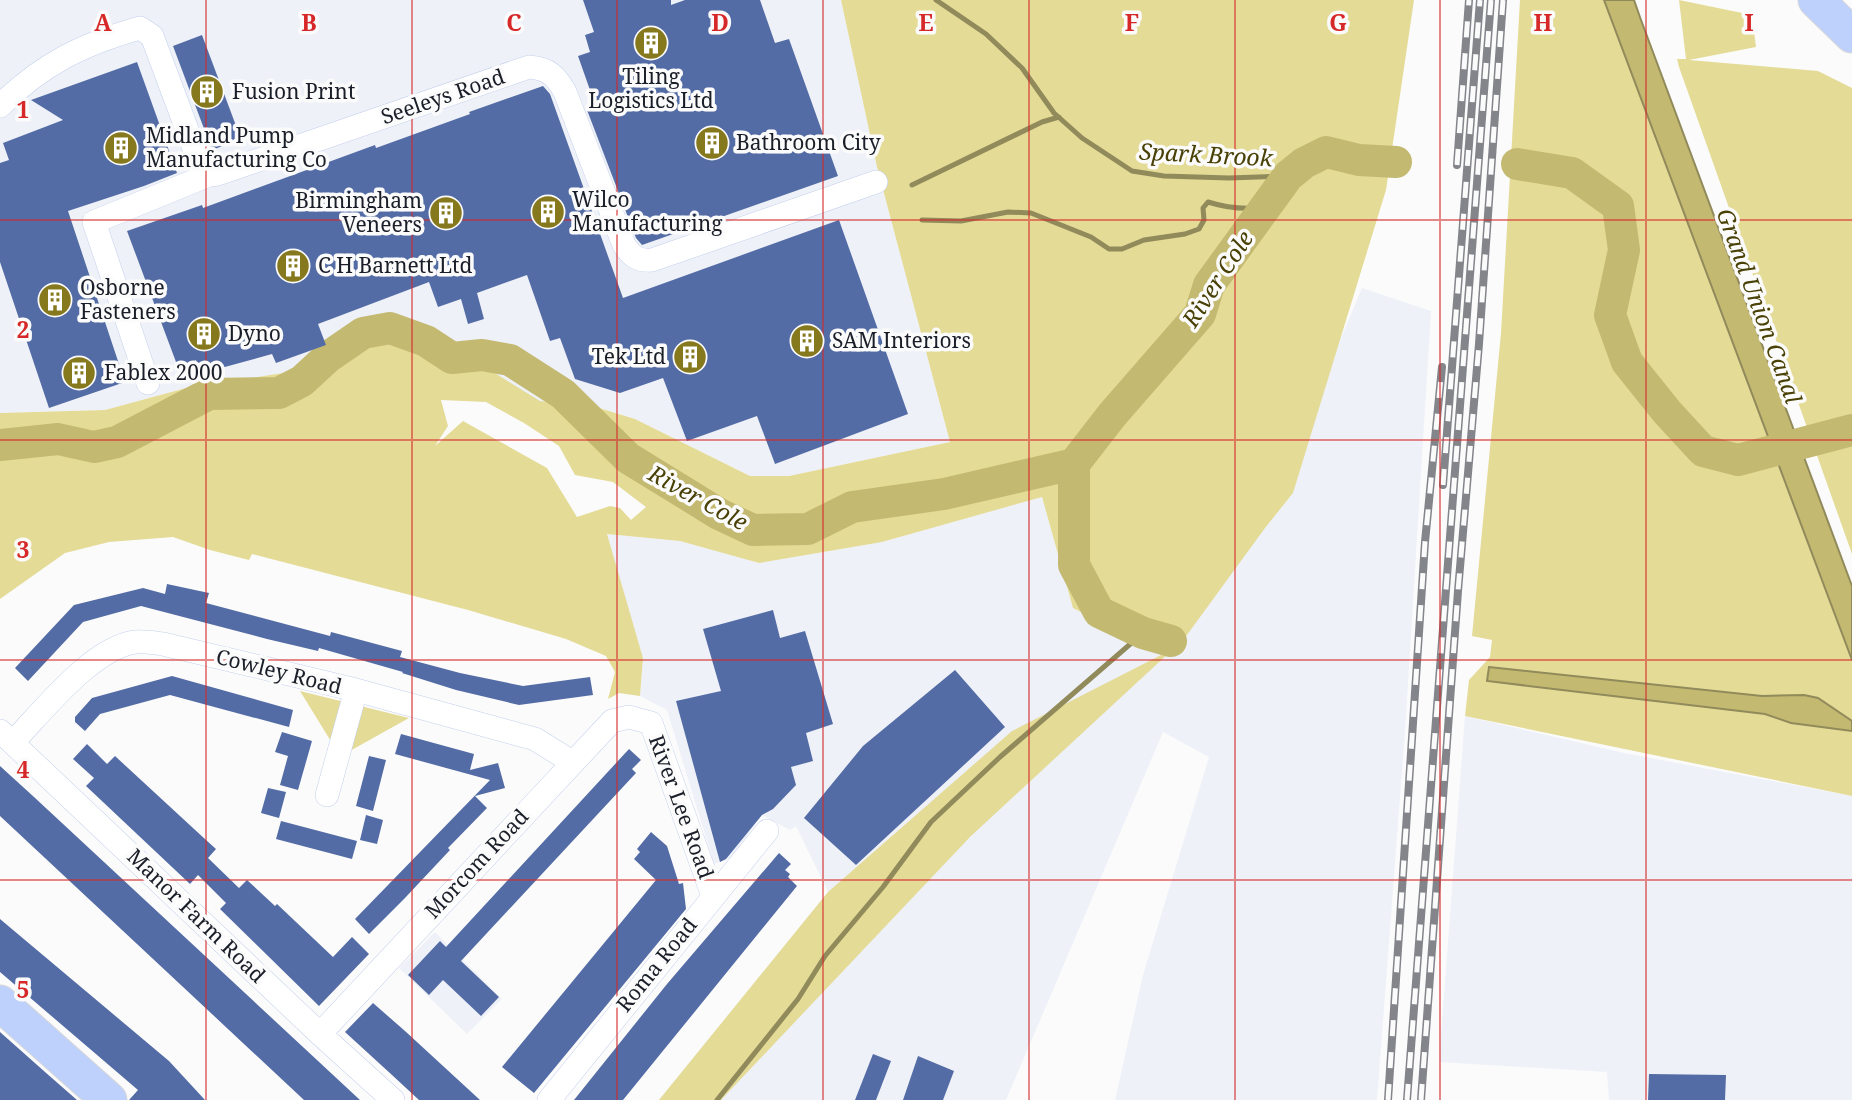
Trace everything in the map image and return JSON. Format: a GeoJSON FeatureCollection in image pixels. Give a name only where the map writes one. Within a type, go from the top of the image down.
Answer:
{"type":"FeatureCollection","features":[{"type":"Feature","properties":{"kind":"highway"},"geometry":{"type":"LineString","coordinates":[[1816,0],[1852,35]]}},
{"type":"Feature","properties":{"kind":"highway"},"geometry":{"type":"LineString","coordinates":[[0,1003],[109,1100]]}},
{"type":"Feature","properties":{"kind":"street"},"geometry":{"type":"LineString","coordinates":[[0,106],[25,81],[77,49],[140,28],[152,36],[201,167],[209,175],[93,222],[148,383]]}},
{"type":"Feature","properties":{"kind":"street","name":"Seeleys Road"},"geometry":{"type":"LineString","coordinates":[[209,175],[529,67],[541,68],[559,81],[624,245],[635,259],[652,260],[876,182]]}},
{"type":"Feature","properties":{"kind":"street","name":"Cowley Road"},"geometry":{"type":"LineString","coordinates":[[6,737],[90,664],[111,649],[136,642],[163,644],[356,690],[536,739],[572,762]]}},
{"type":"Feature","properties":{"kind":"street"},"geometry":{"type":"LineString","coordinates":[[327,795],[356,690]]}},
{"type":"Feature","properties":{"kind":"street","name":"Morcom Road"},"geometry":{"type":"LineString","coordinates":[[320,1034],[612,721],[629,717],[647,721]]}},
{"type":"Feature","properties":{"kind":"street","name":"River Lee Road"},"geometry":{"type":"LineString","coordinates":[[647,721],[651,723],[713,896]]}},
{"type":"Feature","properties":{"kind":"street","name":"Manor Farm Road"},"geometry":{"type":"LineString","coordinates":[[6,737],[393,1100]]}},
{"type":"Feature","properties":{"kind":"street","name":"Roma Road"},"geometry":{"type":"LineString","coordinates":[[549,1100],[767,831]]}},
{"type":"Feature","properties":{"kind":"shaded area"},"geometry":{"type":"Polygon","coordinates":[[[0,0],[841,0],[877,167],[950,442],[789,476],[750,476],[635,419],[599,408],[540,402],[461,352],[345,336],[315,358],[283,373],[186,388],[105,410],[0,413],[0,0]]]}},
{"type":"Feature","properties":{"kind":"shaded area"},"geometry":{"type":"Polygon","coordinates":[[[841,0],[1414,0],[1386,190],[1293,493],[1184,639],[970,837],[721,1100],[659,1100],[828,892],[1012,731],[1163,654],[1073,608],[1042,497],[882,542],[759,563],[680,541],[607,534],[643,658],[640,696],[619,693],[608,699],[615,672],[606,656],[566,639],[468,610],[252,554],[249,560],[173,537],[109,542],[65,553],[0,599],[0,413],[105,410],[186,388],[283,373],[315,358],[345,336],[410,330],[461,352],[540,401],[599,408],[635,419],[750,476],[789,476],[950,442],[877,167],[841,0]],[[441,400],[448,426],[435,446],[463,421],[547,468],[577,517],[610,506],[620,508],[631,520],[646,507],[613,482],[575,475],[559,446],[486,402],[441,400]]]}},
{"type":"Feature","properties":{"kind":"shaded area"},"geometry":{"type":"Polygon","coordinates":[[[1520,0],[1604,0],[1852,660],[1852,796],[1465,716],[1469,680],[1490,657],[1492,640],[1472,636],[1501,333],[1520,0]]]}},
{"type":"Feature","properties":{"kind":"shaded area"},"geometry":{"type":"Polygon","coordinates":[[[1604,0],[1634,0],[1852,586],[1852,660],[1604,0]]]}},
{"type":"Feature","properties":{"kind":"shaded area"},"geometry":{"type":"Polygon","coordinates":[[[1679,0],[1752,15],[1756,47],[1689,60],[1818,71],[1852,88],[1852,554],[1679,67],[1677,59],[1686,59],[1679,0]]]}},
{"type":"Feature","properties":{"kind":"shaded area"},"geometry":{"type":"Polygon","coordinates":[[[1362,288],[1431,311],[1405,732],[1377,1100],[1115,1100],[1143,975],[1209,757],[1163,732],[1006,1100],[659,1100],[828,892],[796,826],[790,830],[762,815],[731,858],[714,864],[667,710],[640,696],[643,658],[606,534],[680,541],[759,563],[882,542],[1042,497],[1073,608],[1163,654],[1293,493],[1330,364],[1362,288]]]}},
{"type":"Feature","properties":{"kind":"shaded area"},"geometry":{"type":"Polygon","coordinates":[[[1489,667],[1762,696],[1804,695],[1818,698],[1852,721],[1852,731],[1791,723],[1765,714],[1487,681],[1489,667]]]}},
{"type":"Feature","properties":{"kind":"shaded area"},"geometry":{"type":"Polygon","coordinates":[[[300,691],[409,718],[348,752],[332,743],[300,691]]]}},
{"type":"Feature","properties":{"kind":"shaded area"},"geometry":{"type":"Polygon","coordinates":[[[1465,716],[1624,753],[1852,796],[1852,1100],[1609,1100],[1607,1072],[1439,1062],[1465,716]]]}},
{"type":"Feature","properties":{"kind":"shaded area"},"geometry":{"type":"Polygon","coordinates":[[[435,932],[502,999],[467,1034],[399,968],[435,932]]]}},
{"type":"Feature","properties":{"kind":"building","name":"Bathroom City"},"geometry":{"type":"Polygon","coordinates":[[[583,0],[671,0],[671,5],[685,0],[760,0],[775,43],[789,39],[838,176],[642,245],[636,238],[587,110],[596,107],[578,56],[590,52],[585,35],[594,32],[583,0]]]}},
{"type":"Feature","properties":{"kind":"building","name":"Fusion Print"},"geometry":{"type":"Polygon","coordinates":[[[202,35],[241,139],[212,150],[173,46],[202,35]]]}},
{"type":"Feature","properties":{"kind":"building"},"geometry":{"type":"Polygon","coordinates":[[[137,62],[177,173],[68,211],[125,382],[49,408],[0,262],[0,163],[9,160],[3,143],[63,120],[31,100],[137,62]]]}},
{"type":"Feature","properties":{"kind":"building"},"geometry":{"type":"Polygon","coordinates":[[[543,86],[550,94],[623,298],[839,220],[908,414],[775,464],[757,416],[687,441],[663,378],[620,393],[575,379],[560,338],[550,341],[527,275],[477,293],[484,319],[468,324],[461,299],[438,307],[429,282],[318,324],[326,345],[276,363],[272,354],[199,374],[196,360],[179,370],[127,231],[202,205],[203,208],[375,145],[376,148],[543,86]]]}},
{"type":"Feature","properties":{"kind":"building"},"geometry":{"type":"Polygon","coordinates":[[[167,584],[209,593],[206,603],[330,636],[331,632],[402,651],[400,657],[460,673],[523,686],[590,677],[593,695],[519,705],[456,690],[319,648],[318,651],[267,639],[141,606],[83,622],[28,681],[15,668],[74,605],[143,588],[165,594],[167,584]]]}},
{"type":"Feature","properties":{"kind":"building"},"geometry":{"type":"Polygon","coordinates":[[[773,610],[780,638],[805,631],[833,724],[806,733],[813,761],[791,767],[796,785],[773,809],[762,815],[726,859],[720,862],[676,701],[721,691],[703,629],[773,610]]]}},
{"type":"Feature","properties":{"kind":"building"},"geometry":{"type":"Polygon","coordinates":[[[955,670],[1005,727],[856,865],[804,818],[863,746],[955,670]]]}},
{"type":"Feature","properties":{"kind":"building"},"geometry":{"type":"Polygon","coordinates":[[[172,676],[293,710],[289,727],[170,695],[100,714],[85,731],[75,722],[75,717],[92,698],[172,676]]]}},
{"type":"Feature","properties":{"kind":"building"},"geometry":{"type":"Polygon","coordinates":[[[282,732],[312,741],[298,790],[280,785],[288,756],[275,752],[282,732]]]}},
{"type":"Feature","properties":{"kind":"building"},"geometry":{"type":"Polygon","coordinates":[[[401,734],[474,754],[470,770],[498,763],[505,788],[475,796],[487,808],[369,934],[355,919],[490,780],[395,754],[401,734]]]}},
{"type":"Feature","properties":{"kind":"building"},"geometry":{"type":"Polygon","coordinates":[[[87,744],[107,764],[115,756],[216,849],[208,858],[239,888],[247,880],[275,906],[277,904],[333,957],[352,937],[369,954],[319,1006],[220,909],[226,903],[198,875],[190,884],[86,786],[94,778],[73,759],[87,744]]]}},
{"type":"Feature","properties":{"kind":"building"},"geometry":{"type":"Polygon","coordinates":[[[629,749],[641,760],[632,769],[636,773],[461,961],[499,997],[481,1016],[443,980],[429,995],[408,975],[440,941],[446,947],[629,749]]]}},
{"type":"Feature","properties":{"kind":"building"},"geometry":{"type":"Polygon","coordinates":[[[369,756],[386,760],[373,811],[356,806],[369,756]]]}},
{"type":"Feature","properties":{"kind":"building"},"geometry":{"type":"Polygon","coordinates":[[[0,766],[360,1100],[304,1100],[0,816],[0,766]]]}},
{"type":"Feature","properties":{"kind":"building"},"geometry":{"type":"Polygon","coordinates":[[[268,788],[286,792],[279,818],[261,813],[268,788]]]}},
{"type":"Feature","properties":{"kind":"building"},"geometry":{"type":"Polygon","coordinates":[[[366,815],[383,820],[377,844],[360,840],[366,815]]]}},
{"type":"Feature","properties":{"kind":"building"},"geometry":{"type":"Polygon","coordinates":[[[281,821],[357,841],[352,859],[276,839],[281,821]]]}},
{"type":"Feature","properties":{"kind":"building"},"geometry":{"type":"Polygon","coordinates":[[[651,832],[667,846],[679,884],[683,883],[686,909],[534,1093],[502,1067],[656,880],[634,859],[640,852],[637,849],[651,832]]]}},
{"type":"Feature","properties":{"kind":"building"},"geometry":{"type":"Polygon","coordinates":[[[779,853],[791,864],[785,870],[797,886],[623,1100],[574,1100],[667,984],[779,853]]]}},
{"type":"Feature","properties":{"kind":"building"},"geometry":{"type":"Polygon","coordinates":[[[0,919],[169,1061],[205,1100],[129,1100],[138,1090],[0,972],[0,919]]]}},
{"type":"Feature","properties":{"kind":"building"},"geometry":{"type":"Polygon","coordinates":[[[373,1003],[480,1100],[419,1100],[345,1032],[373,1003]]]}},
{"type":"Feature","properties":{"kind":"building"},"geometry":{"type":"Polygon","coordinates":[[[0,1032],[45,1072],[77,1100],[0,1100],[0,1032]]]}},
{"type":"Feature","properties":{"kind":"building"},"geometry":{"type":"Polygon","coordinates":[[[873,1054],[891,1061],[876,1100],[855,1100],[873,1054]]]}},
{"type":"Feature","properties":{"kind":"building"},"geometry":{"type":"Polygon","coordinates":[[[918,1056],[954,1071],[943,1100],[903,1100],[918,1056]]]}},
{"type":"Feature","properties":{"kind":"building"},"geometry":{"type":"Polygon","coordinates":[[[1649,1074],[1726,1075],[1725,1100],[1648,1100],[1649,1074]]]}},
{"type":"Feature","properties":{"kind":"waterway","name":"Spark Brook"},"geometry":{"type":"LineString","coordinates":[[936,0],[986,34],[1022,68],[1054,113],[1082,138],[1132,171],[1164,176],[1288,176]]}},
{"type":"Feature","properties":{"kind":"waterway"},"geometry":{"type":"LineString","coordinates":[[912,185],[1042,122],[1059,117]]}},
{"type":"Feature","properties":{"kind":"waterway","name":"River Cole"},"geometry":{"type":"LineString","coordinates":[[0,445],[58,439],[94,447],[117,442],[209,394],[279,393],[302,381],[328,357],[363,333],[390,328],[426,341],[452,358],[482,355],[510,360],[563,394],[628,458],[719,514],[753,530],[808,529],[852,507],[944,494],[1074,464],[1112,415],[1200,314],[1209,285],[1288,176],[1304,163],[1326,152],[1359,160],[1396,162]]}},
{"type":"Feature","properties":{"kind":"waterway","name":"River Cole"},"geometry":{"type":"LineString","coordinates":[[1517,164],[1572,173],[1618,206],[1624,250],[1610,315],[1627,362],[1703,451],[1738,460],[1852,430]]}},
{"type":"Feature","properties":{"kind":"waterway"},"geometry":{"type":"LineString","coordinates":[[922,220],[961,221],[1008,212],[1031,213],[1091,237],[1109,249],[1122,249],[1144,240],[1185,234],[1199,229],[1204,220],[1203,208],[1208,202],[1236,208],[1265,207]]}},
{"type":"Feature","properties":{"kind":"waterway"},"geometry":{"type":"LineString","coordinates":[[1074,464],[1074,565],[1099,612],[1143,633],[1171,641]]}},
{"type":"Feature","properties":{"kind":"waterway"},"geometry":{"type":"LineString","coordinates":[[717,1100],[798,999],[825,956],[883,887],[931,822],[1000,757],[1143,633]]}},
{"type":"Feature","properties":{"kind":"railway"},"geometry":{"type":"LineString","coordinates":[[1457,165],[1469,0]]}},
{"type":"Feature","properties":{"kind":"railway"},"geometry":{"type":"LineString","coordinates":[[1443,485],[1480,0]]}},
{"type":"Feature","properties":{"kind":"railway"},"geometry":{"type":"LineString","coordinates":[[1407,1100],[1491,0]]}},
{"type":"Feature","properties":{"kind":"railway"},"geometry":{"type":"LineString","coordinates":[[1421,1100],[1503,0]]}},
{"type":"Feature","properties":{"kind":"railway"},"geometry":{"type":"LineString","coordinates":[[1388,1100],[1425,542],[1442,367]]}},
{"type":"Feature","properties":{"kind":"place","name":"Tiling Logistics Ltd"},"geometry":{"type":"Point","coordinates":[651,43]}},
{"type":"Feature","properties":{"kind":"place","name":"Fusion Print"},"geometry":{"type":"Point","coordinates":[207,92]}},
{"type":"Feature","properties":{"kind":"place","name":"Bathroom City"},"geometry":{"type":"Point","coordinates":[712,143]}},
{"type":"Feature","properties":{"kind":"place","name":"Midland Pump Manufacturing Co"},"geometry":{"type":"Point","coordinates":[121,148]}},
{"type":"Feature","properties":{"kind":"place","name":"Wilco Manufacturing"},"geometry":{"type":"Point","coordinates":[548,212]}},
{"type":"Feature","properties":{"kind":"place","name":"Birmingham Veneers"},"geometry":{"type":"Point","coordinates":[446,213]}},
{"type":"Feature","properties":{"kind":"place","name":"C H Barnett Ltd"},"geometry":{"type":"Point","coordinates":[293,266]}},
{"type":"Feature","properties":{"kind":"place","name":"Osborne Fasteners"},"geometry":{"type":"Point","coordinates":[55,300]}},
{"type":"Feature","properties":{"kind":"place","name":"Dyno"},"geometry":{"type":"Point","coordinates":[204,334]}},
{"type":"Feature","properties":{"kind":"place","name":"SAM Interiors"},"geometry":{"type":"Point","coordinates":[807,341]}},
{"type":"Feature","properties":{"kind":"place","name":"Tek Ltd"},"geometry":{"type":"Point","coordinates":[690,357]}},
{"type":"Feature","properties":{"kind":"place","name":"Fablex 2000"},"geometry":{"type":"Point","coordinates":[79,373]}},
{"type":"Feature","properties":{"kind":"water label","name":"Grand Union Canal"},"geometry":{"type":"Point","coordinates":[1759,306]}}]}
